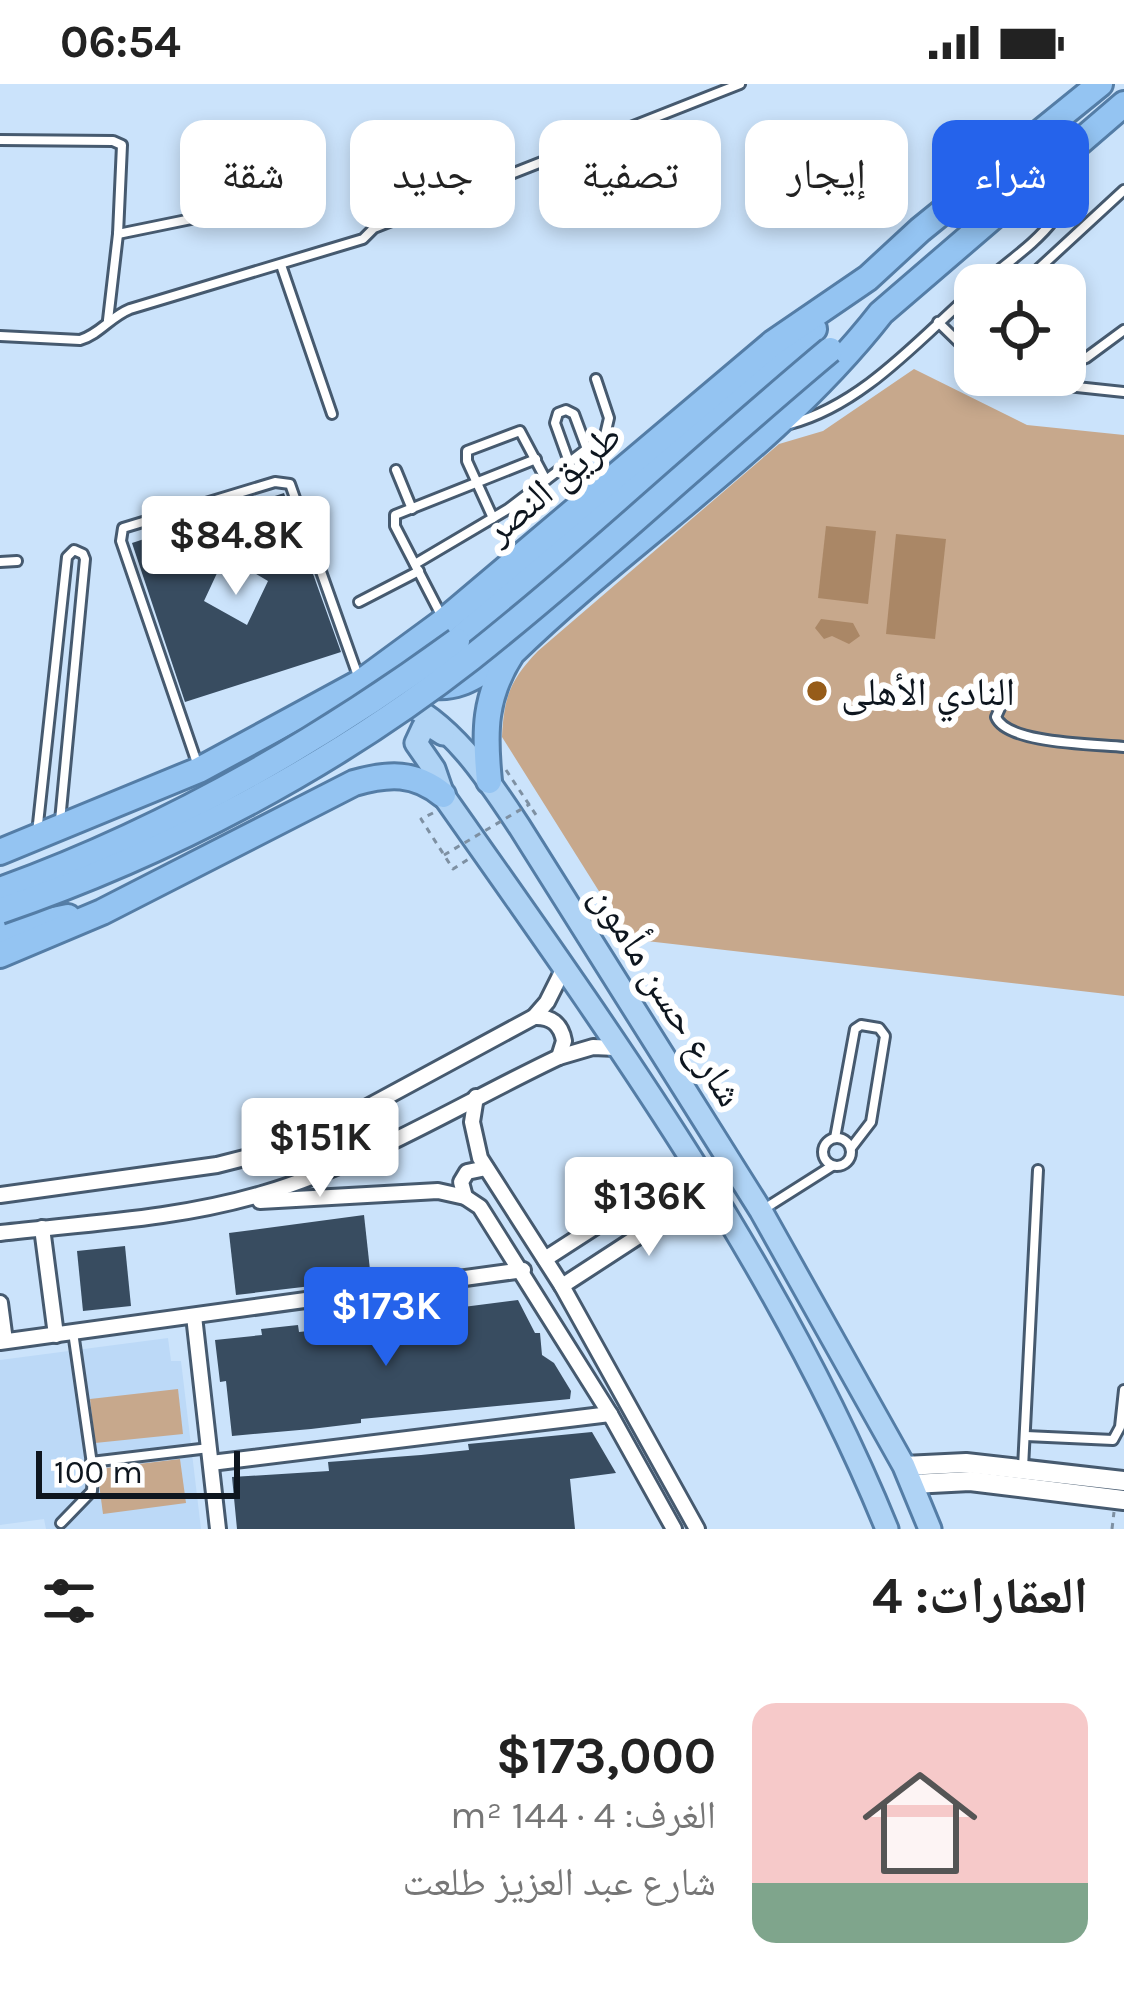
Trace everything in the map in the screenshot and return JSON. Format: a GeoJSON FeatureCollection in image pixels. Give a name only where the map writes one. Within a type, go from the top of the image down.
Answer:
{"type":"FeatureCollection","features":[{"type":"Feature","properties":{"kind":"highway","name":"طريق النصر"},"geometry":{"type":"LineString","coordinates":[[0,853],[199,770],[356,685],[444,621],[743,367],[868,278],[1087,89]]}},
{"type":"Feature","properties":{"kind":"highway"},"geometry":{"type":"LineString","coordinates":[[1089,134],[1124,104]]}},
{"type":"Feature","properties":{"kind":"highway"},"geometry":{"type":"LineString","coordinates":[[403,651],[415,678],[441,688],[466,682],[512,653],[771,428],[856,345],[881,313],[980,228]]}},
{"type":"Feature","properties":{"kind":"highway"},"geometry":{"type":"LineString","coordinates":[[0,911],[188,832],[285,779],[470,658],[822,340],[868,278]]}},
{"type":"Feature","properties":{"kind":"highway"},"geometry":{"type":"LineString","coordinates":[[0,890],[129,836],[227,788],[322,733],[457,641],[822,340],[881,313]]}},
{"type":"Feature","properties":{"kind":"highway"},"geometry":{"type":"LineString","coordinates":[[499,775],[484,729],[488,702],[512,653]]}},
{"type":"Feature","properties":{"kind":"highway"},"geometry":{"type":"LineString","coordinates":[[306,715],[344,787]]}},
{"type":"Feature","properties":{"kind":"highway"},"geometry":{"type":"LineString","coordinates":[[0,956],[102,911],[344,787],[387,775],[407,776],[427,782],[443,795]]}},
{"type":"Feature","properties":{"kind":"highway"},"geometry":{"type":"LineString","coordinates":[[0,931],[102,911]]}},
{"type":"Feature","properties":{"kind":"main road","name":"شارع حسن مأمون"},"geometry":{"type":"LineString","coordinates":[[356,685],[412,705],[460,746]]}},
{"type":"Feature","properties":{"kind":"main road","name":"شارع حسن مأمون"},"geometry":{"type":"LineString","coordinates":[[887,1529],[819,1384],[692,1164],[443,795],[416,738],[423,728],[432,727],[499,775],[761,1211],[908,1475],[929,1529]]}},
{"type":"Feature","properties":{"kind":"main road"},"geometry":{"type":"LineString","coordinates":[[908,1475],[966,1462],[1124,1481]]}},
{"type":"Feature","properties":{"kind":"main road"},"geometry":{"type":"LineString","coordinates":[[908,1475],[1124,1500]]}},
{"type":"Feature","properties":{"kind":"street"},"geometry":{"type":"LineString","coordinates":[[0,1195],[217,1165],[268,1152],[338,1123],[534,1017],[562,970]]}},
{"type":"Feature","properties":{"kind":"street"},"geometry":{"type":"LineString","coordinates":[[534,1017],[558,1025],[564,1040],[559,1057]]}},
{"type":"Feature","properties":{"kind":"street"},"geometry":{"type":"LineString","coordinates":[[0,1233],[231,1202],[333,1169],[559,1057],[593,1047],[616,1048]]}},
{"type":"Feature","properties":{"kind":"street"},"geometry":{"type":"LineString","coordinates":[[476,1097],[473,1134],[487,1168],[562,1286],[697,1529]]}},
{"type":"Feature","properties":{"kind":"street"},"geometry":{"type":"LineString","coordinates":[[544,1259],[692,1164]]}},
{"type":"Feature","properties":{"kind":"street"},"geometry":{"type":"LineString","coordinates":[[464,1197],[461,1182],[466,1172],[487,1168]]}},
{"type":"Feature","properties":{"kind":"street"},"geometry":{"type":"LineString","coordinates":[[231,1202],[438,1191],[464,1197],[480,1207],[524,1270],[674,1529]]}},
{"type":"Feature","properties":{"kind":"street"},"geometry":{"type":"LineString","coordinates":[[562,1286],[708,1191]]}},
{"type":"Feature","properties":{"kind":"street"},"geometry":{"type":"LineString","coordinates":[[42,1228],[56,1335]]}},
{"type":"Feature","properties":{"kind":"street"},"geometry":{"type":"LineString","coordinates":[[0,1303],[2,1341],[524,1270]]}},
{"type":"Feature","properties":{"kind":"street"},"geometry":{"type":"LineString","coordinates":[[194,1316],[218,1529]]}},
{"type":"Feature","properties":{"kind":"street"},"geometry":{"type":"LineString","coordinates":[[210,1455],[610,1414]]}},
{"type":"Feature","properties":{"kind":"lane"},"geometry":{"type":"LineString","coordinates":[[0,336],[80,340],[130,309],[363,239],[374,228],[740,84]]}},
{"type":"Feature","properties":{"kind":"lane"},"geometry":{"type":"LineString","coordinates":[[0,140],[122,145],[108,321]]}},
{"type":"Feature","properties":{"kind":"lane"},"geometry":{"type":"LineString","coordinates":[[1044,264],[1124,190]]}},
{"type":"Feature","properties":{"kind":"lane"},"geometry":{"type":"LineString","coordinates":[[118,234],[180,221]]}},
{"type":"Feature","properties":{"kind":"lane"},"geometry":{"type":"LineString","coordinates":[[1003,264],[1043,228]]}},
{"type":"Feature","properties":{"kind":"lane"},"geometry":{"type":"LineString","coordinates":[[281,265],[332,414]]}},
{"type":"Feature","properties":{"kind":"lane"},"geometry":{"type":"LineString","coordinates":[[771,428],[811,418],[843,403],[954,308]]}},
{"type":"Feature","properties":{"kind":"lane"},"geometry":{"type":"LineString","coordinates":[[938,322],[954,338]]}},
{"type":"Feature","properties":{"kind":"lane"},"geometry":{"type":"LineString","coordinates":[[1086,358],[1124,331]]}},
{"type":"Feature","properties":{"kind":"lane"},"geometry":{"type":"LineString","coordinates":[[359,602],[493,518],[605,435],[609,418],[596,379]]}},
{"type":"Feature","properties":{"kind":"lane"},"geometry":{"type":"LineString","coordinates":[[1086,388],[1124,392]]}},
{"type":"Feature","properties":{"kind":"lane"},"geometry":{"type":"LineString","coordinates":[[569,462],[555,423],[558,413],[574,414],[587,449]]}},
{"type":"Feature","properties":{"kind":"lane"},"geometry":{"type":"LineString","coordinates":[[493,518],[464,455],[470,449],[520,431],[546,480]]}},
{"type":"Feature","properties":{"kind":"lane"},"geometry":{"type":"LineString","coordinates":[[444,621],[395,515],[536,459]]}},
{"type":"Feature","properties":{"kind":"lane"},"geometry":{"type":"LineString","coordinates":[[396,470],[412,508]]}},
{"type":"Feature","properties":{"kind":"lane"},"geometry":{"type":"LineString","coordinates":[[199,770],[121,541],[124,528],[285,482],[293,492],[356,685]]}},
{"type":"Feature","properties":{"kind":"lane"},"geometry":{"type":"LineString","coordinates":[[74,550],[85,560],[70,702],[48,836],[52,700],[67,557],[74,550]]}},
{"type":"Feature","properties":{"kind":"lane"},"geometry":{"type":"LineString","coordinates":[[0,562],[17,562]]}},
{"type":"Feature","properties":{"kind":"lane"},"geometry":{"type":"LineString","coordinates":[[61,610],[80,612]]}},
{"type":"Feature","properties":{"kind":"lane"},"geometry":{"type":"LineString","coordinates":[[1005,698],[995,717],[999,726],[1016,735],[1124,747]]}},
{"type":"Feature","properties":{"kind":"lane"},"geometry":{"type":"LineString","coordinates":[[52,700],[70,702]]}},
{"type":"Feature","properties":{"kind":"lane"},"geometry":{"type":"LineString","coordinates":[[761,1211],[849,1160],[851,1148],[871,1122],[885,1040],[879,1028],[861,1025],[855,1029],[835,1138]]}},
{"type":"Feature","properties":{"kind":"lane"},"geometry":{"type":"LineString","coordinates":[[834,1166],[823,1154],[826,1143],[842,1138],[851,1148]]}},
{"type":"Feature","properties":{"kind":"lane"},"geometry":{"type":"LineString","coordinates":[[1023,1470],[1038,1170]]}},
{"type":"Feature","properties":{"kind":"lane"},"geometry":{"type":"LineString","coordinates":[[61,1523],[92,1491],[73,1332]]}},
{"type":"Feature","properties":{"kind":"lane"},"geometry":{"type":"LineString","coordinates":[[1026,1436],[1113,1440],[1120,1427],[1124,1390]]}},
{"type":"Feature","properties":{"kind":"lane"},"geometry":{"type":"LineString","coordinates":[[92,1462],[210,1455]]}},
{"type":"Feature","properties":{"kind":"path"},"geometry":{"type":"LineString","coordinates":[[499,775],[536,815]]}},
{"type":"Feature","properties":{"kind":"path"},"geometry":{"type":"LineString","coordinates":[[444,855],[530,804]]}},
{"type":"Feature","properties":{"kind":"path"},"geometry":{"type":"LineString","coordinates":[[421,819],[453,868]]}},
{"type":"Feature","properties":{"kind":"shaded area","name":"النادي الأهلى"},"geometry":{"type":"Polygon","coordinates":[[[914,369],[954,389],[954,396],[968,396],[1027,425],[1124,435],[1124,996],[629,939],[502,737],[510,690],[538,651],[779,444],[823,431],[914,369]]]}},
{"type":"Feature","properties":{"kind":"shaded area"},"geometry":{"type":"Polygon","coordinates":[[[826,526],[876,531],[868,604],[818,598],[826,526]]]}},
{"type":"Feature","properties":{"kind":"shaded area"},"geometry":{"type":"Polygon","coordinates":[[[896,534],[946,539],[935,639],[886,634],[896,534]]]}},
{"type":"Feature","properties":{"kind":"shaded area"},"geometry":{"type":"Polygon","coordinates":[[[821,619],[853,623],[860,636],[849,644],[832,636],[824,639],[815,628],[821,619]]]}},
{"type":"Feature","properties":{"kind":"shaded area"},"geometry":{"type":"Polygon","coordinates":[[[168,1338],[171,1361],[181,1361],[201,1529],[46,1529],[44,1519],[0,1525],[0,1360],[168,1338]]]}},
{"type":"Feature","properties":{"kind":"shaded area"},"geometry":{"type":"Polygon","coordinates":[[[178,1389],[183,1434],[95,1443],[90,1399],[178,1389]]]}},
{"type":"Feature","properties":{"kind":"shaded area"},"geometry":{"type":"Polygon","coordinates":[[[180,1459],[186,1503],[103,1514],[97,1469],[180,1459]]]}},
{"type":"Feature","properties":{"kind":"building"},"geometry":{"type":"Polygon","coordinates":[[[284,493],[341,652],[185,702],[132,543],[284,493]],[[225,556],[204,601],[247,625],[268,581],[225,556]]]}},
{"type":"Feature","properties":{"kind":"building"},"geometry":{"type":"Polygon","coordinates":[[[364,1215],[371,1279],[236,1295],[229,1233],[364,1215]]]}},
{"type":"Feature","properties":{"kind":"building"},"geometry":{"type":"Polygon","coordinates":[[[125,1246],[131,1306],[83,1311],[77,1251],[125,1246]]]}},
{"type":"Feature","properties":{"kind":"building"},"geometry":{"type":"Polygon","coordinates":[[[518,1300],[535,1333],[540,1333],[542,1355],[554,1363],[571,1391],[570,1399],[232,1436],[226,1381],[220,1382],[215,1340],[262,1335],[261,1329],[298,1325],[299,1332],[355,1326],[354,1321],[518,1300]]]}},
{"type":"Feature","properties":{"kind":"building"},"geometry":{"type":"Polygon","coordinates":[[[592,1432],[616,1473],[570,1479],[575,1529],[237,1529],[232,1477],[329,1471],[328,1462],[469,1450],[468,1444],[592,1432]]]}},
{"type":"Feature","properties":{"kind":"place","name":"النادي الأهلى"},"geometry":{"type":"Point","coordinates":[817,691]}}]}
